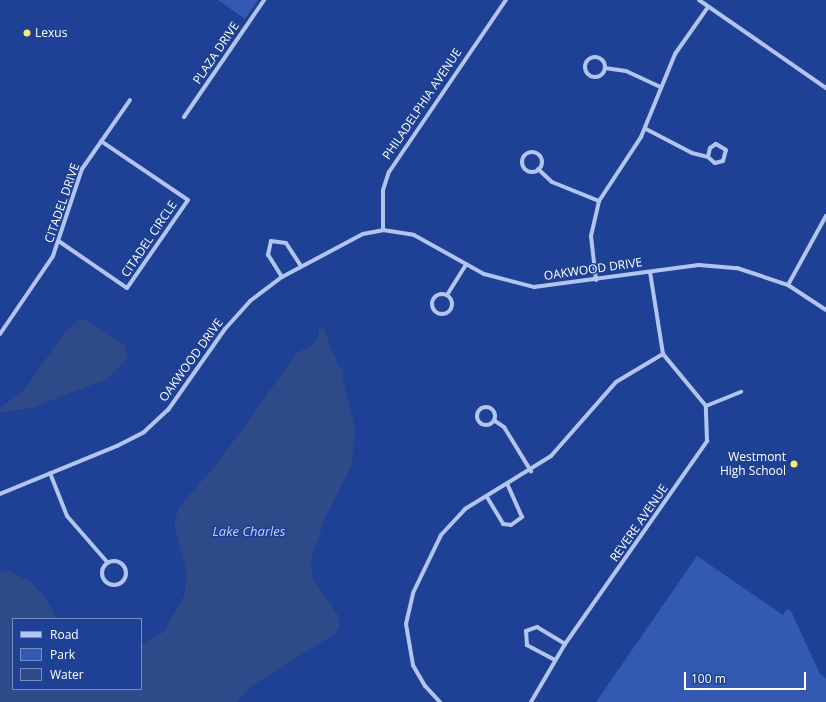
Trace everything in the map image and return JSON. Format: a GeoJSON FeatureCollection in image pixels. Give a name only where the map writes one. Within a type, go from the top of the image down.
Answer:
{"type":"FeatureCollection","features":[{"type":"Feature","properties":{"kind":"street","name":"PLAZA DRIVE"},"geometry":{"type":"LineString","coordinates":[[184,117],[264,0]]}},
{"type":"Feature","properties":{"kind":"street","name":"PHILADELPHIA AVENUE"},"geometry":{"type":"LineString","coordinates":[[383,230],[383,190],[389,172],[506,0]]}},
{"type":"Feature","properties":{"kind":"street"},"geometry":{"type":"LineString","coordinates":[[699,0],[826,88]]}},
{"type":"Feature","properties":{"kind":"street"},"geometry":{"type":"LineString","coordinates":[[596,280],[591,236],[599,202],[646,129],[660,87],[675,54],[708,7]]}},
{"type":"Feature","properties":{"kind":"street"},"geometry":{"type":"LineString","coordinates":[[592,58],[599,58],[605,68],[601,75],[592,76],[586,64],[592,58]]}},
{"type":"Feature","properties":{"kind":"street"},"geometry":{"type":"LineString","coordinates":[[605,68],[626,71],[660,87]]}},
{"type":"Feature","properties":{"kind":"street","name":"CITADEL DRIVE"},"geometry":{"type":"LineString","coordinates":[[0,334],[60,242],[82,169],[130,100]]}},
{"type":"Feature","properties":{"kind":"street"},"geometry":{"type":"LineString","coordinates":[[646,129],[692,153],[708,157],[720,163],[726,158],[726,150],[720,144],[712,146],[708,157]]}},
{"type":"Feature","properties":{"kind":"street","name":"CITADEL CIRCLE"},"geometry":{"type":"LineString","coordinates":[[60,242],[128,288],[188,200],[101,141]]}},
{"type":"Feature","properties":{"kind":"street"},"geometry":{"type":"LineString","coordinates":[[534,152],[541,158],[538,169],[531,172],[523,167],[522,158],[527,153],[534,152]]}},
{"type":"Feature","properties":{"kind":"street"},"geometry":{"type":"LineString","coordinates":[[538,169],[552,182],[599,202]]}},
{"type":"Feature","properties":{"kind":"street"},"geometry":{"type":"LineString","coordinates":[[788,286],[826,216]]}},
{"type":"Feature","properties":{"kind":"street","name":"OAKWOOD DRIVE"},"geometry":{"type":"LineString","coordinates":[[0,494],[127,441],[158,420],[178,398],[232,320],[262,291],[282,277],[349,239],[383,230],[422,237],[466,264],[516,285],[548,287],[650,272],[721,266],[757,273],[788,286],[826,310]]}},
{"type":"Feature","properties":{"kind":"street"},"geometry":{"type":"LineString","coordinates":[[282,277],[268,255],[271,241],[286,243],[301,266]]}},
{"type":"Feature","properties":{"kind":"street"},"geometry":{"type":"LineString","coordinates":[[448,294],[440,293],[433,298],[432,307],[437,313],[446,313],[451,308],[448,294],[466,264]]}},
{"type":"Feature","properties":{"kind":"street"},"geometry":{"type":"LineString","coordinates":[[650,272],[663,354],[706,406],[741,392]]}},
{"type":"Feature","properties":{"kind":"street"},"geometry":{"type":"LineString","coordinates":[[440,702],[418,677],[409,653],[409,606],[441,535],[465,509],[531,472],[561,447],[616,382],[663,354]]}},
{"type":"Feature","properties":{"kind":"street","name":"REVERE AVENUE"},"geometry":{"type":"LineString","coordinates":[[531,702],[565,644],[701,453],[709,432],[706,406]]}},
{"type":"Feature","properties":{"kind":"street"},"geometry":{"type":"LineString","coordinates":[[495,421],[489,425],[480,424],[478,412],[484,407],[492,408],[495,421],[504,427],[531,472]]}},
{"type":"Feature","properties":{"kind":"street"},"geometry":{"type":"LineString","coordinates":[[50,473],[67,516],[108,563]]}},
{"type":"Feature","properties":{"kind":"street"},"geometry":{"type":"LineString","coordinates":[[487,497],[503,524],[511,525],[522,517],[521,507],[508,484]]}},
{"type":"Feature","properties":{"kind":"street"},"geometry":{"type":"LineString","coordinates":[[118,562],[125,569],[125,578],[118,585],[109,585],[102,577],[108,563],[118,562]]}},
{"type":"Feature","properties":{"kind":"street"},"geometry":{"type":"LineString","coordinates":[[555,660],[527,645],[526,631],[537,627],[565,644]]}},
{"type":"Feature","properties":{"kind":"green space"},"geometry":{"type":"Polygon","coordinates":[[[218,0],[258,0],[245,19],[218,0]]]}},
{"type":"Feature","properties":{"kind":"green space"},"geometry":{"type":"Polygon","coordinates":[[[697,556],[783,615],[787,609],[791,611],[820,674],[826,678],[826,702],[596,702],[697,556]]]}},
{"type":"Feature","properties":{"kind":"water"},"geometry":{"type":"Polygon","coordinates":[[[79,320],[86,320],[125,345],[127,360],[107,379],[34,407],[0,413],[0,408],[25,389],[64,333],[79,320]]]}},
{"type":"Feature","properties":{"kind":"water","name":"Lake Charles"},"geometry":{"type":"Polygon","coordinates":[[[323,327],[339,368],[344,370],[342,377],[355,428],[352,464],[326,516],[310,562],[313,579],[338,615],[340,624],[336,633],[251,686],[237,702],[0,702],[0,573],[8,571],[28,580],[45,597],[56,618],[12,618],[12,690],[142,690],[142,643],[164,632],[185,594],[186,569],[174,524],[179,507],[220,460],[297,353],[313,344],[319,335],[318,328],[323,327]]]}},
{"type":"Feature","properties":{"kind":"place","name":"Lexus"},"geometry":{"type":"Point","coordinates":[27,33]}},
{"type":"Feature","properties":{"kind":"place","name":"Westmont High School"},"geometry":{"type":"Point","coordinates":[794,464]}}]}
